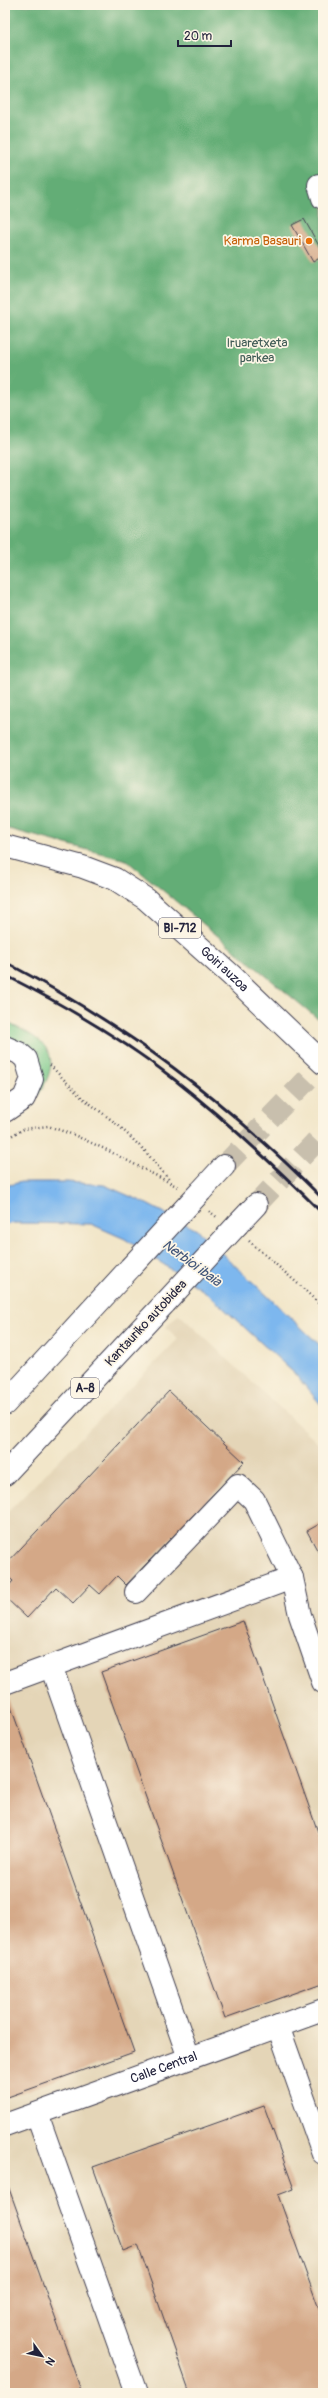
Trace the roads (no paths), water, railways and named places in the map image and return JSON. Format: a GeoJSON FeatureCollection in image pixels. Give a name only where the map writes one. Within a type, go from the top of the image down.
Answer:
{"type":"FeatureCollection","features":[{"type":"Feature","properties":{"kind":"main road","name":"Goiri auzoa"},"geometry":{"type":"LineString","coordinates":[[5,846],[83,866],[115,879],[146,899],[225,970],[323,1063]]}},
{"type":"Feature","properties":{"kind":"main road"},"geometry":{"type":"LineString","coordinates":[[5,1047],[19,1053],[26,1059],[32,1079],[24,1098],[5,1111]]}},
{"type":"Feature","properties":{"kind":"main road"},"geometry":{"type":"LineString","coordinates":[[5,1404],[224,1166]]}},
{"type":"Feature","properties":{"kind":"main road","name":"Kantauriko autobidea"},"geometry":{"type":"LineString","coordinates":[[5,1474],[256,1205]]}},
{"type":"Feature","properties":{"kind":"main road"},"geometry":{"type":"LineString","coordinates":[[136,1592],[238,1485],[254,1500],[292,1578],[300,1615],[323,1682]]}},
{"type":"Feature","properties":{"kind":"main road"},"geometry":{"type":"LineString","coordinates":[[5,1683],[292,1578]]}},
{"type":"Feature","properties":{"kind":"main road"},"geometry":{"type":"LineString","coordinates":[[51,1666],[190,2058]]}},
{"type":"Feature","properties":{"kind":"main road","name":"Calle Central"},"geometry":{"type":"LineString","coordinates":[[5,2125],[323,2010]]}},
{"type":"Feature","properties":{"kind":"main road"},"geometry":{"type":"LineString","coordinates":[[278,2026],[323,2153]]}},
{"type":"Feature","properties":{"kind":"main road"},"geometry":{"type":"LineString","coordinates":[[37,2114],[136,2393]]}},
{"type":"Feature","properties":{"kind":"water","name":"Nerbioi ibaia"},"geometry":{"type":"Polygon","coordinates":[[[21,1182],[67,1182],[104,1185],[141,1201],[197,1230],[323,1348],[323,1407],[294,1373],[207,1293],[125,1239],[91,1224],[14,1223],[5,1225],[5,1186],[21,1182]]]}},
{"type":"Feature","properties":{"kind":"tunnel"},"geometry":{"type":"LineString","coordinates":[[224,1166],[323,1063]]}},
{"type":"Feature","properties":{"kind":"tunnel"},"geometry":{"type":"LineString","coordinates":[[256,1205],[323,1134]]}},
{"type":"Feature","properties":{"kind":"railway"},"geometry":{"type":"LineString","coordinates":[[5,962],[93,1013],[134,1039],[173,1068],[249,1129],[323,1199]]}},
{"type":"Feature","properties":{"kind":"railway"},"geometry":{"type":"LineString","coordinates":[[5,975],[93,1023],[175,1080],[232,1128],[323,1214]]}},
{"type":"Feature","properties":{"kind":"place","name":"Karma Basauri"},"geometry":{"type":"Point","coordinates":[309,241]}},
{"type":"Feature","properties":{"kind":"park label","name":"Iruaretxeta parkea"},"geometry":{"type":"Point","coordinates":[257,350]}}]}
